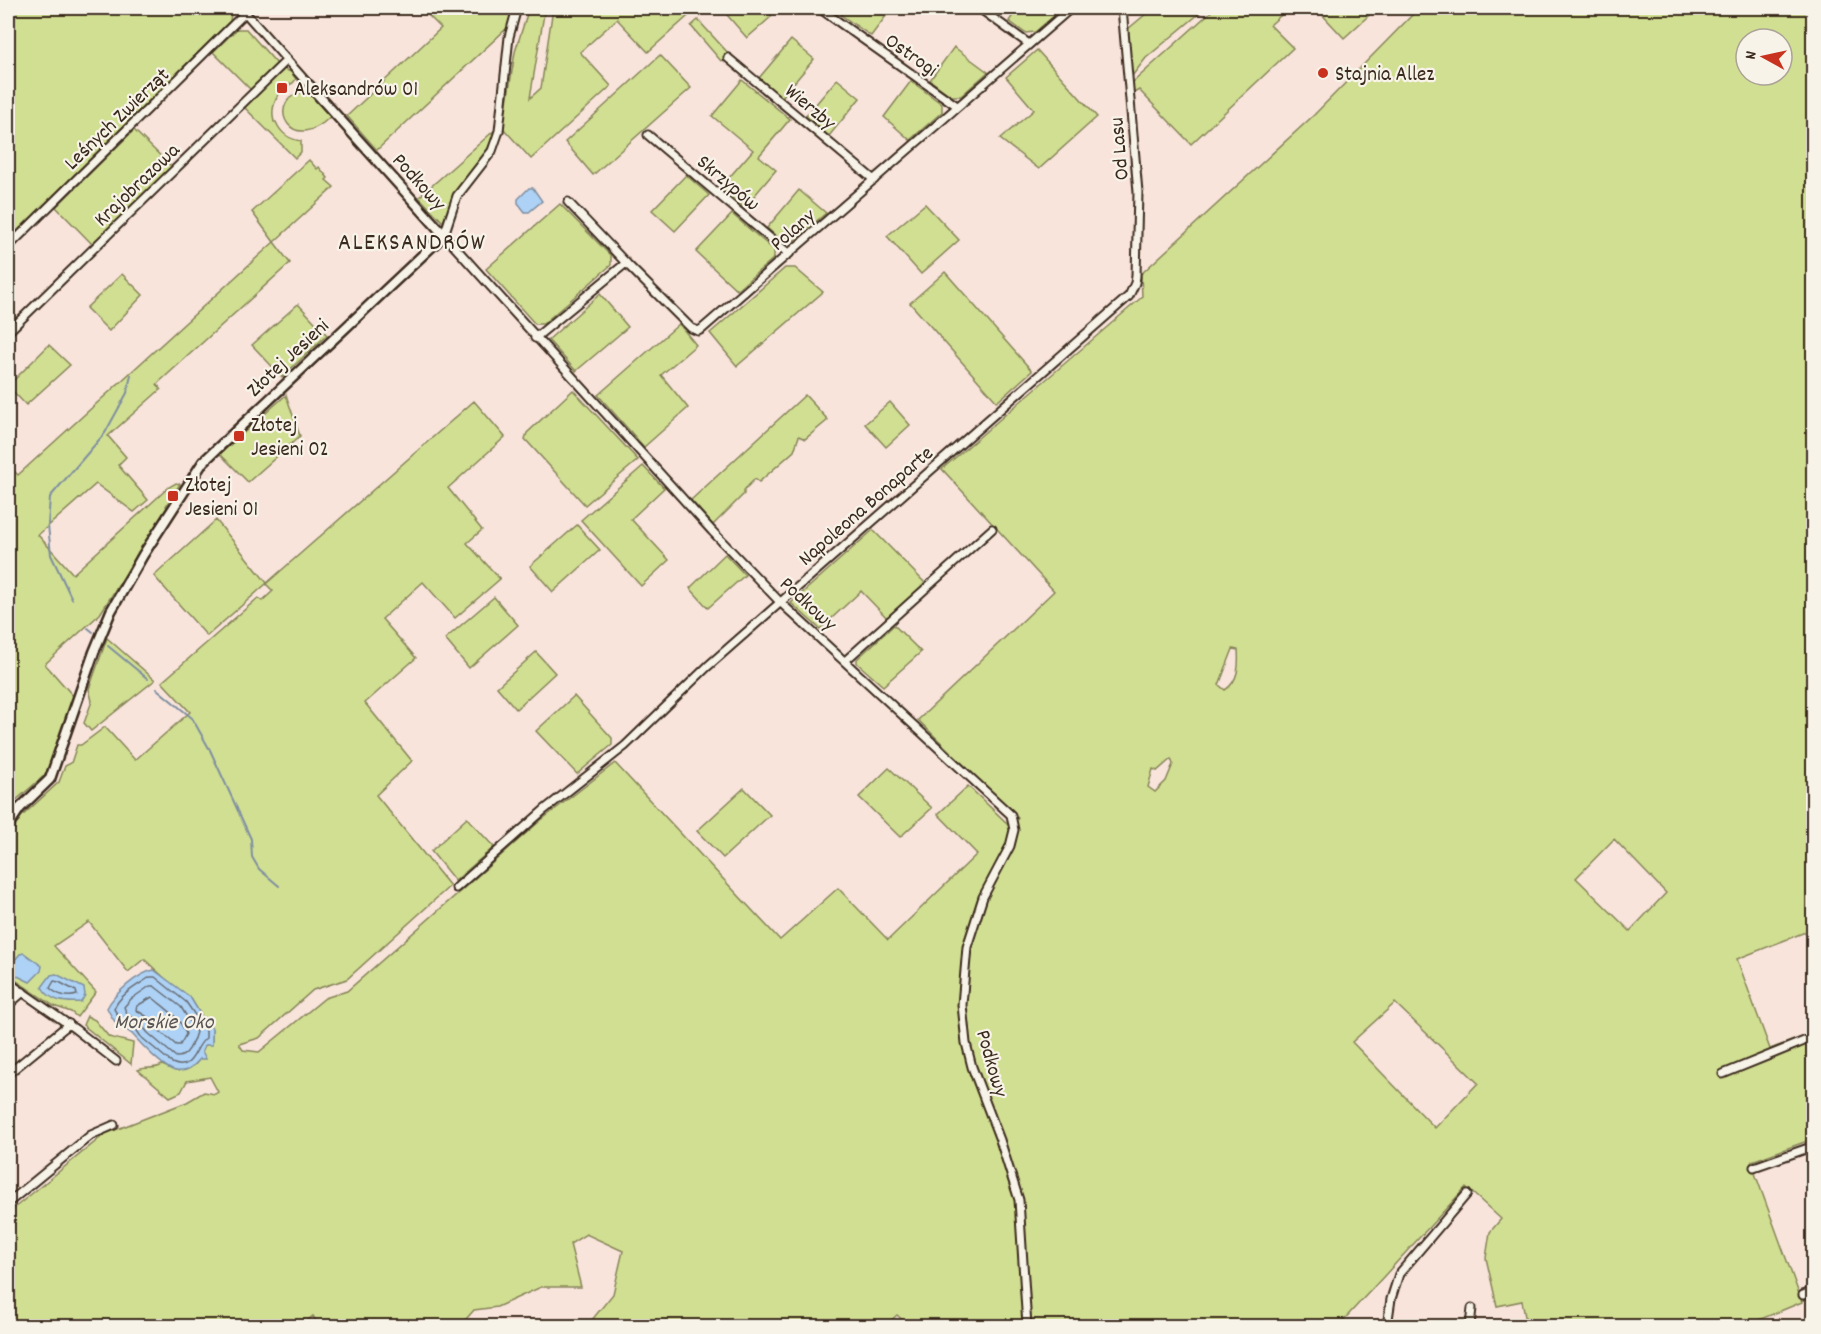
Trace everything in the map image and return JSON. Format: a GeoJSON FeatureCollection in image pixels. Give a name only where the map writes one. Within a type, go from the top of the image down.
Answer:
{"type":"FeatureCollection","features":[{"type":"Feature","properties":{"kind":"street","name":"Złotej Jesieni"},"geometry":{"type":"LineString","coordinates":[[8,826],[20,808],[50,779],[91,658],[111,611],[143,555],[202,462],[444,235],[457,196],[496,143],[500,132],[509,37],[517,8]]}},
{"type":"Feature","properties":{"kind":"street","name":"Ostrogi"},"geometry":{"type":"LineString","coordinates":[[819,8],[957,106]]}},
{"type":"Feature","properties":{"kind":"street"},"geometry":{"type":"LineString","coordinates":[[979,8],[1029,44]]}},
{"type":"Feature","properties":{"kind":"street","name":"Polany"},"geometry":{"type":"LineString","coordinates":[[626,262],[691,328],[698,331],[1071,8]]}},
{"type":"Feature","properties":{"kind":"street","name":"Od Lasu"},"geometry":{"type":"LineString","coordinates":[[1122,8],[1138,192],[1136,276],[1133,288]]}},
{"type":"Feature","properties":{"kind":"street","name":"Podkowy"},"geometry":{"type":"LineString","coordinates":[[244,10],[535,338],[712,531],[780,602],[1011,815],[1014,830],[1010,846],[983,897],[967,947],[962,1005],[966,1043],[972,1067],[1000,1140],[1019,1200],[1027,1326]]}},
{"type":"Feature","properties":{"kind":"street","name":"Leśnych Zwierząt"},"geometry":{"type":"LineString","coordinates":[[8,247],[244,10]]}},
{"type":"Feature","properties":{"kind":"street","name":"Wierzby"},"geometry":{"type":"LineString","coordinates":[[728,58],[874,180]]}},
{"type":"Feature","properties":{"kind":"street","name":"Krajobrazowa"},"geometry":{"type":"LineString","coordinates":[[8,332],[287,60]]}},
{"type":"Feature","properties":{"kind":"street","name":"Skrzypów"},"geometry":{"type":"LineString","coordinates":[[648,135],[789,254]]}},
{"type":"Feature","properties":{"kind":"street"},"geometry":{"type":"LineString","coordinates":[[535,338],[626,262],[568,202]]}},
{"type":"Feature","properties":{"kind":"street","name":"Napoleona Bonaparte"},"geometry":{"type":"LineString","coordinates":[[456,888],[544,810],[625,746],[708,666],[1125,300],[1133,288]]}},
{"type":"Feature","properties":{"kind":"street"},"geometry":{"type":"LineString","coordinates":[[845,661],[992,529]]}},
{"type":"Feature","properties":{"kind":"street"},"geometry":{"type":"LineString","coordinates":[[8,982],[69,1024],[116,1061]]}},
{"type":"Feature","properties":{"kind":"street"},"geometry":{"type":"LineString","coordinates":[[8,1005],[23,992]]}},
{"type":"Feature","properties":{"kind":"street"},"geometry":{"type":"LineString","coordinates":[[8,1074],[69,1024]]}},
{"type":"Feature","properties":{"kind":"street"},"geometry":{"type":"LineString","coordinates":[[1723,1074],[1814,1037]]}},
{"type":"Feature","properties":{"kind":"street"},"geometry":{"type":"LineString","coordinates":[[8,1203],[91,1135],[114,1125]]}},
{"type":"Feature","properties":{"kind":"street"},"geometry":{"type":"LineString","coordinates":[[1754,1167],[1814,1146]]}},
{"type":"Feature","properties":{"kind":"street"},"geometry":{"type":"LineString","coordinates":[[1387,1326],[1391,1299],[1399,1274],[1467,1194]]}},
{"type":"Feature","properties":{"kind":"street"},"geometry":{"type":"LineString","coordinates":[[1803,1295],[1814,1291]]}},
{"type":"Feature","properties":{"kind":"street"},"geometry":{"type":"LineString","coordinates":[[1470,1326],[1472,1308]]}},
{"type":"Feature","properties":{"kind":"green space"},"geometry":{"type":"Polygon","coordinates":[[[8,8],[161,8],[164,11],[168,8],[226,8],[231,13],[230,21],[8,240],[8,8]]]}},
{"type":"Feature","properties":{"kind":"green space"},"geometry":{"type":"Polygon","coordinates":[[[421,8],[515,8],[507,28],[377,150],[347,116],[441,28],[421,8]]]}},
{"type":"Feature","properties":{"kind":"green space"},"geometry":{"type":"Polygon","coordinates":[[[529,8],[545,8],[530,98],[541,88],[553,8],[697,8],[648,52],[617,19],[580,52],[611,86],[531,159],[503,128],[515,52],[529,8]]]}},
{"type":"Feature","properties":{"kind":"green space"},"geometry":{"type":"Polygon","coordinates":[[[721,8],[764,8],[772,16],[747,38],[721,8]]]}},
{"type":"Feature","properties":{"kind":"green space"},"geometry":{"type":"Polygon","coordinates":[[[846,8],[892,8],[871,36],[841,15],[846,8]]]}},
{"type":"Feature","properties":{"kind":"green space"},"geometry":{"type":"Polygon","coordinates":[[[1018,8],[1063,8],[1035,32],[1025,33],[1009,21],[1018,8]]]}},
{"type":"Feature","properties":{"kind":"green space"},"geometry":{"type":"Polygon","coordinates":[[[1153,8],[1206,8],[1146,58],[1132,76],[1128,29],[1153,8]]]}},
{"type":"Feature","properties":{"kind":"green space"},"geometry":{"type":"Polygon","coordinates":[[[1215,8],[1289,8],[1270,25],[1293,48],[1191,144],[1139,90],[1134,93],[1132,83],[1215,8]]]}},
{"type":"Feature","properties":{"kind":"green space"},"geometry":{"type":"Polygon","coordinates":[[[1316,8],[1377,8],[1344,38],[1316,8]]]}},
{"type":"Feature","properties":{"kind":"green space"},"geometry":{"type":"Polygon","coordinates":[[[1419,8],[1813,8],[1813,929],[1737,959],[1770,1049],[1813,1033],[1813,1139],[1752,1161],[1802,1302],[1744,1326],[1506,1326],[1526,1322],[1522,1301],[1497,1306],[1486,1258],[1490,1232],[1501,1219],[1466,1187],[1338,1326],[909,1326],[897,1315],[885,1326],[587,1326],[613,1294],[623,1251],[586,1234],[570,1244],[581,1287],[541,1287],[497,1307],[474,1310],[460,1326],[374,1326],[369,1322],[354,1326],[319,1326],[313,1316],[301,1326],[8,1326],[8,1213],[105,1134],[187,1102],[204,1092],[215,1094],[218,1092],[210,1077],[187,1081],[181,1092],[170,1097],[138,1070],[162,1065],[176,1071],[194,1066],[205,1045],[212,1044],[212,1029],[205,1022],[190,997],[172,985],[144,959],[128,972],[89,922],[54,946],[96,992],[77,1017],[71,1012],[54,1006],[8,975],[8,839],[21,817],[59,782],[65,766],[71,763],[77,745],[81,745],[105,727],[135,760],[190,712],[162,682],[258,598],[262,601],[273,591],[266,584],[207,636],[154,576],[216,520],[267,583],[474,401],[505,437],[448,488],[482,530],[467,543],[500,579],[455,618],[423,582],[382,619],[416,658],[365,703],[412,761],[376,795],[450,886],[347,979],[313,990],[259,1038],[239,1044],[243,1050],[259,1052],[325,998],[347,991],[540,821],[615,763],[780,940],[838,888],[888,940],[977,854],[938,814],[968,786],[1008,824],[1018,818],[918,720],[1054,591],[942,469],[1142,297],[1141,274],[1314,115],[1419,8]],[[1233,649],[1219,685],[1225,690],[1236,677],[1238,667],[1238,650],[1233,649]],[[1171,759],[1157,771],[1153,769],[1148,787],[1155,792],[1166,781],[1173,764],[1171,759]],[[1614,839],[1576,878],[1630,931],[1666,893],[1614,839]],[[1395,1003],[1352,1042],[1435,1128],[1478,1083],[1395,1003]]]}},
{"type":"Feature","properties":{"kind":"green space"},"geometry":{"type":"Polygon","coordinates":[[[698,20],[729,54],[721,61],[691,26],[698,20]]]}},
{"type":"Feature","properties":{"kind":"green space"},"geometry":{"type":"Polygon","coordinates":[[[237,29],[246,29],[278,65],[251,90],[213,52],[237,29]]]}},
{"type":"Feature","properties":{"kind":"green space"},"geometry":{"type":"Polygon","coordinates":[[[791,40],[814,59],[782,97],[759,78],[791,40]]]}},
{"type":"Feature","properties":{"kind":"green space"},"geometry":{"type":"Polygon","coordinates":[[[954,47],[988,72],[961,96],[951,96],[930,80],[954,47]]]}},
{"type":"Feature","properties":{"kind":"green space"},"geometry":{"type":"Polygon","coordinates":[[[1037,50],[1097,117],[1039,169],[1000,139],[1034,110],[1006,77],[1037,50]]]}},
{"type":"Feature","properties":{"kind":"green space"},"geometry":{"type":"Polygon","coordinates":[[[660,55],[691,88],[593,175],[565,142],[660,55]]]}},
{"type":"Feature","properties":{"kind":"green space"},"geometry":{"type":"Polygon","coordinates":[[[284,69],[291,72],[296,79],[293,83],[287,86],[285,84],[279,89],[273,118],[286,135],[301,141],[301,152],[295,158],[244,107],[284,69]]]}},
{"type":"Feature","properties":{"kind":"green space"},"geometry":{"type":"Polygon","coordinates":[[[837,79],[860,98],[829,136],[806,116],[837,79]]]}},
{"type":"Feature","properties":{"kind":"green space"},"geometry":{"type":"Polygon","coordinates":[[[742,80],[790,119],[759,156],[776,170],[744,208],[720,188],[753,150],[712,116],[742,80]]]}},
{"type":"Feature","properties":{"kind":"green space"},"geometry":{"type":"Polygon","coordinates":[[[911,81],[942,104],[942,112],[910,140],[884,117],[911,81]]]}},
{"type":"Feature","properties":{"kind":"green space"},"geometry":{"type":"Polygon","coordinates":[[[298,93],[311,94],[331,116],[317,127],[305,131],[295,129],[288,124],[284,116],[284,107],[289,99],[298,93]]]}},
{"type":"Feature","properties":{"kind":"green space"},"geometry":{"type":"Polygon","coordinates":[[[497,128],[487,150],[453,195],[443,222],[419,197],[497,128]]]}},
{"type":"Feature","properties":{"kind":"green space"},"geometry":{"type":"Polygon","coordinates":[[[134,130],[173,168],[93,245],[56,207],[134,130]]]}},
{"type":"Feature","properties":{"kind":"green space"},"geometry":{"type":"Polygon","coordinates":[[[309,160],[317,169],[319,167],[328,178],[326,180],[334,187],[274,242],[252,212],[309,160]]]}},
{"type":"Feature","properties":{"kind":"green space"},"geometry":{"type":"Polygon","coordinates":[[[686,175],[709,195],[675,231],[652,210],[686,175]]]}},
{"type":"Feature","properties":{"kind":"green space"},"geometry":{"type":"Polygon","coordinates":[[[799,190],[826,213],[792,242],[783,242],[767,228],[799,190]]]}},
{"type":"Feature","properties":{"kind":"green space"},"geometry":{"type":"Polygon","coordinates":[[[560,204],[611,256],[611,265],[543,324],[535,324],[486,269],[560,204]]]}},
{"type":"Feature","properties":{"kind":"green space"},"geometry":{"type":"Polygon","coordinates":[[[925,204],[959,240],[921,274],[887,236],[925,204]]]}},
{"type":"Feature","properties":{"kind":"green space"},"geometry":{"type":"Polygon","coordinates":[[[732,214],[774,250],[774,258],[737,290],[696,252],[732,214]]]}},
{"type":"Feature","properties":{"kind":"green space"},"geometry":{"type":"Polygon","coordinates":[[[274,242],[290,263],[157,384],[161,389],[108,436],[126,457],[118,465],[148,500],[134,512],[96,484],[38,535],[73,574],[169,487],[176,483],[180,484],[166,506],[168,507],[100,614],[45,664],[74,697],[46,774],[13,803],[15,807],[8,814],[8,465],[18,475],[274,242]]]}},
{"type":"Feature","properties":{"kind":"green space"},"geometry":{"type":"Polygon","coordinates":[[[785,268],[795,268],[823,292],[737,366],[710,333],[785,268]]]}},
{"type":"Feature","properties":{"kind":"green space"},"geometry":{"type":"Polygon","coordinates":[[[945,272],[1032,371],[997,402],[910,303],[945,272]]]}},
{"type":"Feature","properties":{"kind":"green space"},"geometry":{"type":"Polygon","coordinates":[[[122,274],[143,295],[109,331],[86,308],[122,274]]]}},
{"type":"Feature","properties":{"kind":"green space"},"geometry":{"type":"Polygon","coordinates":[[[600,294],[628,327],[576,371],[548,340],[600,294]]]}},
{"type":"Feature","properties":{"kind":"green space"},"geometry":{"type":"Polygon","coordinates":[[[298,304],[327,335],[282,377],[252,345],[298,304]]]}},
{"type":"Feature","properties":{"kind":"green space"},"geometry":{"type":"Polygon","coordinates":[[[679,324],[696,345],[661,375],[688,408],[644,447],[598,395],[679,324]]]}},
{"type":"Feature","properties":{"kind":"green space"},"geometry":{"type":"Polygon","coordinates":[[[49,345],[70,365],[26,405],[8,386],[49,345]]]}},
{"type":"Feature","properties":{"kind":"green space"},"geometry":{"type":"Polygon","coordinates":[[[573,390],[638,460],[585,505],[525,439],[527,433],[573,390]]]}},
{"type":"Feature","properties":{"kind":"green space"},"geometry":{"type":"Polygon","coordinates":[[[286,395],[300,436],[248,482],[220,454],[286,395]]]}},
{"type":"Feature","properties":{"kind":"green space"},"geometry":{"type":"Polygon","coordinates":[[[805,395],[828,420],[805,439],[799,436],[794,451],[759,482],[755,479],[744,490],[744,494],[713,525],[691,500],[805,395]]]}},
{"type":"Feature","properties":{"kind":"green space"},"geometry":{"type":"Polygon","coordinates":[[[890,402],[910,425],[886,447],[865,424],[890,402]]]}},
{"type":"Feature","properties":{"kind":"green space"},"geometry":{"type":"Polygon","coordinates":[[[643,466],[664,488],[631,519],[669,560],[641,586],[581,520],[643,466]]]}},
{"type":"Feature","properties":{"kind":"green space"},"geometry":{"type":"Polygon","coordinates":[[[577,525],[600,550],[553,592],[530,566],[577,525]]]}},
{"type":"Feature","properties":{"kind":"green space"},"geometry":{"type":"Polygon","coordinates":[[[873,530],[926,584],[888,619],[861,591],[820,629],[791,603],[873,530]]]}},
{"type":"Feature","properties":{"kind":"green space"},"geometry":{"type":"Polygon","coordinates":[[[725,554],[745,575],[708,608],[690,588],[725,554]]]}},
{"type":"Feature","properties":{"kind":"green space"},"geometry":{"type":"Polygon","coordinates":[[[494,597],[518,625],[469,668],[445,639],[494,597]]]}},
{"type":"Feature","properties":{"kind":"green space"},"geometry":{"type":"Polygon","coordinates":[[[894,625],[921,652],[883,686],[857,663],[857,659],[894,625]]]}},
{"type":"Feature","properties":{"kind":"green space"},"geometry":{"type":"Polygon","coordinates":[[[107,638],[155,680],[91,731],[84,723],[92,701],[89,689],[107,638]]]}},
{"type":"Feature","properties":{"kind":"green space"},"geometry":{"type":"Polygon","coordinates":[[[536,652],[555,673],[516,709],[497,687],[536,652]]]}},
{"type":"Feature","properties":{"kind":"green space"},"geometry":{"type":"Polygon","coordinates":[[[574,696],[612,738],[612,745],[577,774],[536,731],[574,696]]]}},
{"type":"Feature","properties":{"kind":"green space"},"geometry":{"type":"Polygon","coordinates":[[[889,768],[932,808],[900,837],[859,797],[889,768]]]}},
{"type":"Feature","properties":{"kind":"green space"},"geometry":{"type":"Polygon","coordinates":[[[744,788],[770,815],[723,858],[697,831],[744,788]]]}},
{"type":"Feature","properties":{"kind":"green space"},"geometry":{"type":"Polygon","coordinates":[[[467,818],[494,847],[455,881],[431,851],[467,818]]]}},
{"type":"Feature","properties":{"kind":"green space"},"geometry":{"type":"Polygon","coordinates":[[[87,1016],[95,1020],[109,1037],[133,1043],[131,1064],[83,1025],[87,1016]]]}},
{"type":"Feature","properties":{"kind":"water"},"geometry":{"type":"Polygon","coordinates":[[[529,188],[533,188],[542,201],[529,212],[525,212],[518,203],[518,199],[529,188]]]}},
{"type":"Feature","properties":{"kind":"water"},"geometry":{"type":"Polygon","coordinates":[[[24,953],[42,966],[41,971],[30,982],[9,972],[8,968],[20,954],[24,953]]]}},
{"type":"Feature","properties":{"kind":"water","name":"Morskie Oko"},"geometry":{"type":"Polygon","coordinates":[[[154,970],[190,997],[205,1022],[212,1028],[212,1045],[205,1045],[202,1051],[206,1059],[200,1059],[187,1070],[176,1071],[159,1061],[131,1033],[117,1024],[107,1008],[127,985],[141,975],[154,970]]]}},
{"type":"Feature","properties":{"kind":"water"},"geometry":{"type":"Polygon","coordinates":[[[56,974],[84,988],[85,995],[81,1002],[54,999],[45,992],[42,987],[51,975],[56,974]]]}},
{"type":"Feature","properties":{"kind":"waterway"},"geometry":{"type":"LineString","coordinates":[[72,599],[51,555],[48,525],[50,497],[105,433],[127,393],[131,375]]}},
{"type":"Feature","properties":{"kind":"waterway"},"geometry":{"type":"LineString","coordinates":[[88,628],[93,632]]}},
{"type":"Feature","properties":{"kind":"waterway"},"geometry":{"type":"LineString","coordinates":[[108,646],[148,679]]}},
{"type":"Feature","properties":{"kind":"waterway"},"geometry":{"type":"LineString","coordinates":[[157,689],[192,718],[210,750],[251,839],[252,857],[259,869],[279,886]]}},
{"type":"Feature","properties":{"kind":"place","name":"Stajnia Allez"},"geometry":{"type":"Point","coordinates":[1323,73]}},
{"type":"Feature","properties":{"kind":"place","name":"Aleksandrów 01"},"geometry":{"type":"Point","coordinates":[282,88]}},
{"type":"Feature","properties":{"kind":"place","name":"Złotej Jesieni 02"},"geometry":{"type":"Point","coordinates":[239,436]}},
{"type":"Feature","properties":{"kind":"place","name":"Złotej Jesieni 01"},"geometry":{"type":"Point","coordinates":[173,496]}},
{"type":"Feature","properties":{"kind":"district","name":"ALEKSANDRÓW"},"geometry":{"type":"Point","coordinates":[412,241]}}]}
